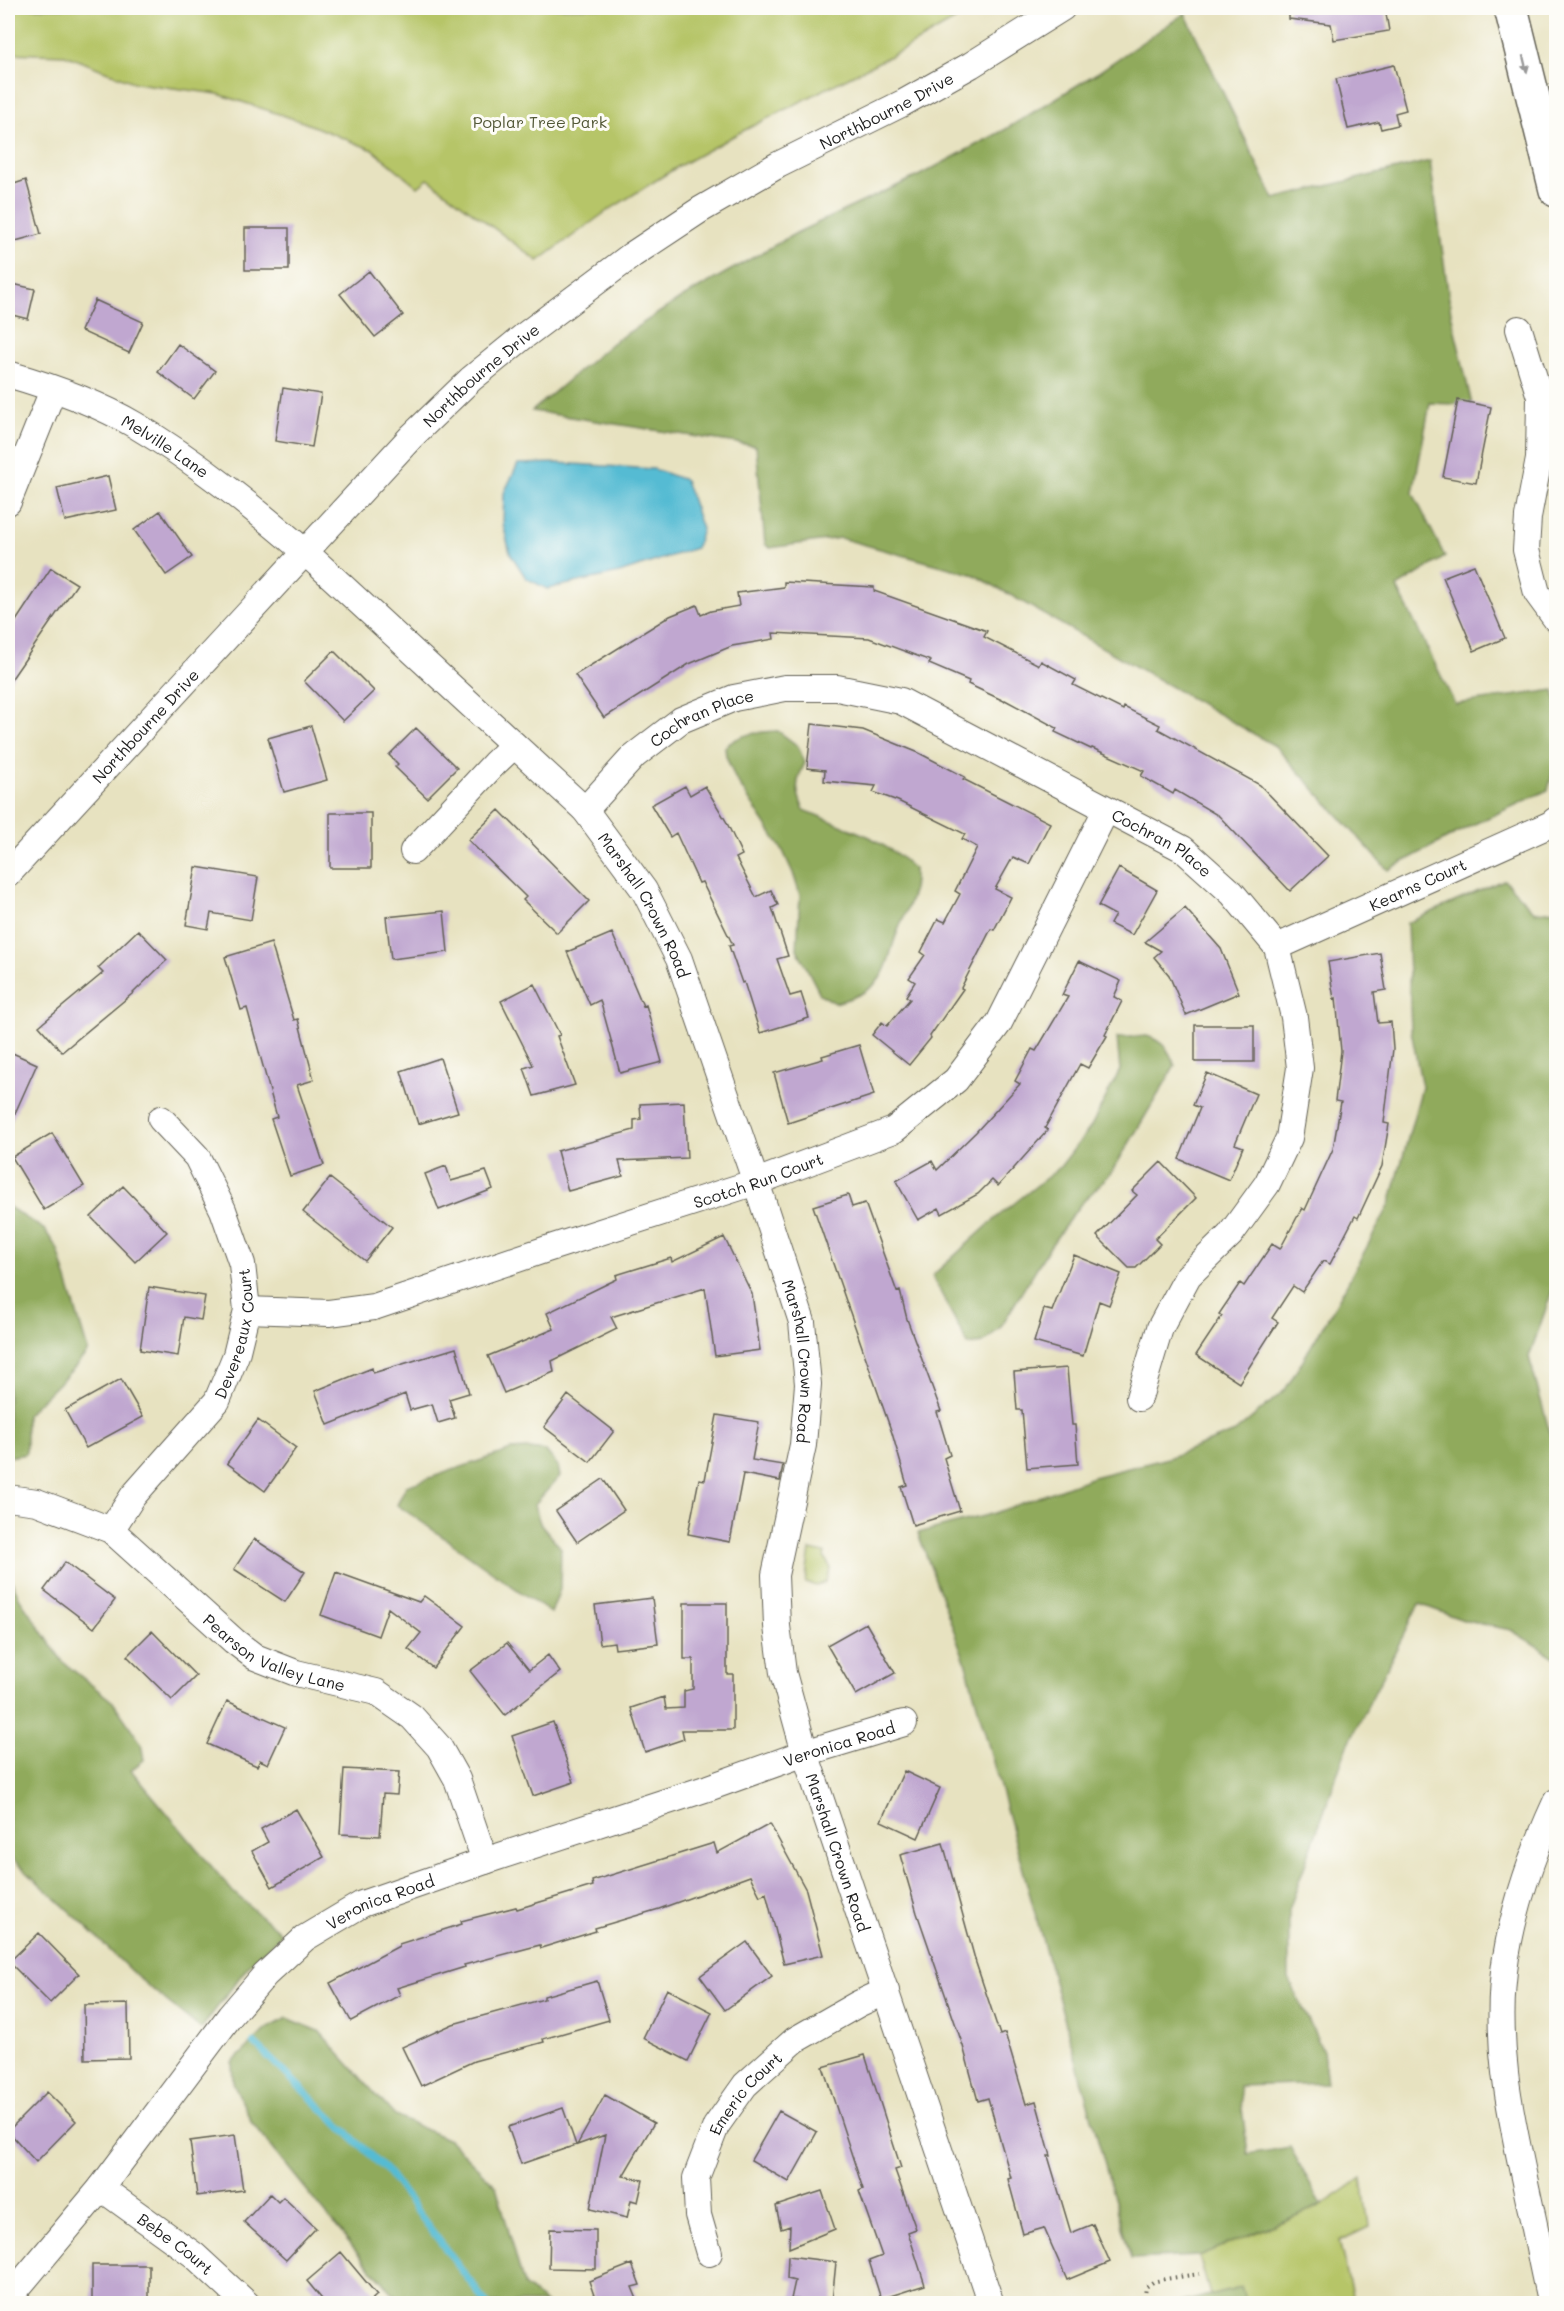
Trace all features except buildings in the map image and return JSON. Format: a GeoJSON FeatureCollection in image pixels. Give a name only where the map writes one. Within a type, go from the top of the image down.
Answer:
{"type":"FeatureCollection","features":[{"type":"Feature","properties":{"kind":"main road"},"geometry":{"type":"LineString","coordinates":[[1512,8],[1557,190]]}},
{"type":"Feature","properties":{"kind":"street","name":"Northbourne Drive"},"geometry":{"type":"LineString","coordinates":[[8,874],[412,436],[471,379],[632,255],[700,210],[778,165],[903,103],[971,65],[1062,8]]}},
{"type":"Feature","properties":{"kind":"street"},"geometry":{"type":"LineString","coordinates":[[1519,329],[1540,397],[1539,459],[1528,517],[1526,550],[1537,593],[1557,619]]}},
{"type":"Feature","properties":{"kind":"street","name":"Melville Lane"},"geometry":{"type":"LineString","coordinates":[[8,374],[107,411],[134,425],[207,472],[304,552]]}},
{"type":"Feature","properties":{"kind":"street"},"geometry":{"type":"LineString","coordinates":[[8,502],[53,390]]}},
{"type":"Feature","properties":{"kind":"street","name":"Marshall Crown Road"},"geometry":{"type":"LineString","coordinates":[[304,552],[585,810],[644,890],[679,959],[802,1322],[808,1384],[803,1445],[775,1575],[777,1626],[783,1674],[805,1753],[991,2304]]}},
{"type":"Feature","properties":{"kind":"street","name":"Cochran Place"},"geometry":{"type":"LineString","coordinates":[[585,810],[634,756],[681,720],[734,698],[785,688],[837,688],[901,701],[1183,849],[1232,893],[1277,947],[1294,1017],[1300,1068],[1289,1138],[1268,1184],[1230,1235],[1188,1276],[1160,1328],[1139,1398]]}},
{"type":"Feature","properties":{"kind":"street"},"geometry":{"type":"LineString","coordinates":[[413,851],[514,745]]}},
{"type":"Feature","properties":{"kind":"street","name":"Scotch Run Court"},"geometry":{"type":"LineString","coordinates":[[247,1310],[329,1313],[374,1307],[756,1182],[894,1130],[956,1080],[999,1023],[1106,810]]}},
{"type":"Feature","properties":{"kind":"street","name":"Kearns Court"},"geometry":{"type":"LineString","coordinates":[[1277,947],[1557,820]]}},
{"type":"Feature","properties":{"kind":"street","name":"Devereaux Court"},"geometry":{"type":"LineString","coordinates":[[111,1530],[133,1496],[217,1401],[236,1355],[247,1310],[242,1264],[223,1210],[197,1157],[161,1119]]}},
{"type":"Feature","properties":{"kind":"street","name":"Pearson Valley Lane"},"geometry":{"type":"LineString","coordinates":[[8,1498],[38,1502],[111,1530],[234,1641],[255,1657],[296,1673],[376,1692],[412,1718],[439,1747],[457,1779],[485,1861]]}},
{"type":"Feature","properties":{"kind":"street","name":"Veronica Road"},"geometry":{"type":"LineString","coordinates":[[8,2299],[101,2188],[230,2016],[265,1975],[304,1938],[362,1904],[805,1753],[904,1723]]}},
{"type":"Feature","properties":{"kind":"street"},"geometry":{"type":"LineString","coordinates":[[1551,2304],[1507,2100],[1502,2057],[1502,2014],[1505,1959],[1521,1888],[1534,1849],[1557,1802]]}},
{"type":"Feature","properties":{"kind":"street","name":"Emeric Court"},"geometry":{"type":"LineString","coordinates":[[709,2253],[698,2216],[696,2178],[716,2126],[745,2085],[795,2040],[858,2004],[886,1991]]}},
{"type":"Feature","properties":{"kind":"street","name":"Bebe Court"},"geometry":{"type":"LineString","coordinates":[[101,2188],[194,2255],[247,2304]]}},
{"type":"Feature","properties":{"kind":"path"},"geometry":{"type":"LineString","coordinates":[[1144,2304],[1146,2288],[1153,2282],[1199,2274]]}},
{"type":"Feature","properties":{"kind":"green space","name":"Poplar Tree Park"},"geometry":{"type":"Polygon","coordinates":[[[8,8],[977,8],[906,48],[679,166],[607,211],[538,261],[428,179],[418,187],[373,150],[303,122],[218,94],[136,83],[65,55],[8,53],[8,8]]]}},
{"type":"Feature","properties":{"kind":"green space"},"geometry":{"type":"Polygon","coordinates":[[[1185,13],[1274,199],[1430,161],[1451,313],[1472,405],[1430,403],[1413,493],[1445,557],[1397,587],[1455,704],[1554,690],[1558,727],[1554,765],[1548,790],[1470,826],[1388,870],[1275,746],[975,575],[840,538],[770,548],[765,544],[756,446],[532,411],[612,343],[683,297],[798,232],[920,175],[1006,129],[1097,73],[1185,13]]]}},
{"type":"Feature","properties":{"kind":"green space"},"geometry":{"type":"Polygon","coordinates":[[[778,731],[798,746],[805,763],[797,786],[804,810],[870,837],[897,854],[914,869],[911,897],[882,975],[867,990],[835,1003],[820,994],[797,949],[800,895],[793,873],[783,851],[735,778],[726,756],[725,747],[743,736],[778,731]]]}},
{"type":"Feature","properties":{"kind":"green space"},"geometry":{"type":"Polygon","coordinates":[[[1504,880],[1535,912],[1556,910],[1556,1280],[1529,1357],[1556,1448],[1556,1658],[1511,1630],[1466,1621],[1419,1604],[1347,1747],[1289,1910],[1289,1979],[1323,2051],[1327,2083],[1239,2086],[1248,2154],[1290,2147],[1322,2205],[1199,2256],[1131,2259],[965,1661],[918,1533],[995,1513],[1093,1477],[1168,1458],[1235,1432],[1285,1390],[1335,1306],[1390,1204],[1422,1087],[1411,1031],[1407,923],[1504,880]]]}},
{"type":"Feature","properties":{"kind":"green space"},"geometry":{"type":"Polygon","coordinates":[[[1147,1036],[1165,1047],[1175,1066],[1112,1172],[1079,1206],[1047,1251],[1000,1328],[983,1343],[968,1345],[932,1276],[997,1217],[1060,1167],[1090,1128],[1120,1070],[1117,1038],[1147,1036]]]}},
{"type":"Feature","properties":{"kind":"green space"},"geometry":{"type":"Polygon","coordinates":[[[8,1203],[9,1207],[45,1230],[58,1250],[88,1351],[76,1366],[26,1415],[26,1454],[8,1457],[8,1203]]]}},
{"type":"Feature","properties":{"kind":"green space"},"geometry":{"type":"Polygon","coordinates":[[[511,1450],[546,1451],[558,1466],[560,1476],[534,1505],[540,1523],[561,1548],[560,1589],[551,1613],[397,1505],[406,1486],[511,1450]]]}},
{"type":"Feature","properties":{"kind":"green space"},"geometry":{"type":"Polygon","coordinates":[[[810,1550],[825,1553],[824,1557],[831,1568],[825,1582],[817,1586],[805,1583],[810,1550]]]}},
{"type":"Feature","properties":{"kind":"green space"},"geometry":{"type":"Polygon","coordinates":[[[8,1573],[20,1599],[63,1662],[113,1702],[141,1743],[144,1760],[131,1770],[233,1892],[282,1934],[248,1966],[201,2029],[136,1976],[8,1855],[8,1573]]]}},
{"type":"Feature","properties":{"kind":"green space"},"geometry":{"type":"Polygon","coordinates":[[[287,2018],[319,2031],[395,2116],[449,2140],[496,2186],[524,2285],[545,2303],[402,2303],[362,2258],[252,2123],[233,2082],[232,2063],[265,2030],[287,2018]]]}},
{"type":"Feature","properties":{"kind":"green space"},"geometry":{"type":"Polygon","coordinates":[[[1362,2178],[1369,2227],[1339,2241],[1354,2303],[1246,2303],[1241,2287],[1210,2295],[1199,2256],[1322,2205],[1362,2178]]]}},
{"type":"Feature","properties":{"kind":"green space"},"geometry":{"type":"Polygon","coordinates":[[[1241,2287],[1246,2303],[1179,2303],[1241,2287]]]}},
{"type":"Feature","properties":{"kind":"water"},"geometry":{"type":"Polygon","coordinates":[[[557,463],[654,469],[685,480],[702,529],[696,548],[619,573],[547,589],[526,578],[510,553],[503,524],[504,493],[518,464],[557,463]]]}},
{"type":"Feature","properties":{"kind":"waterway"},"geometry":{"type":"LineString","coordinates":[[254,2043],[387,2171],[487,2304]]}}]}
